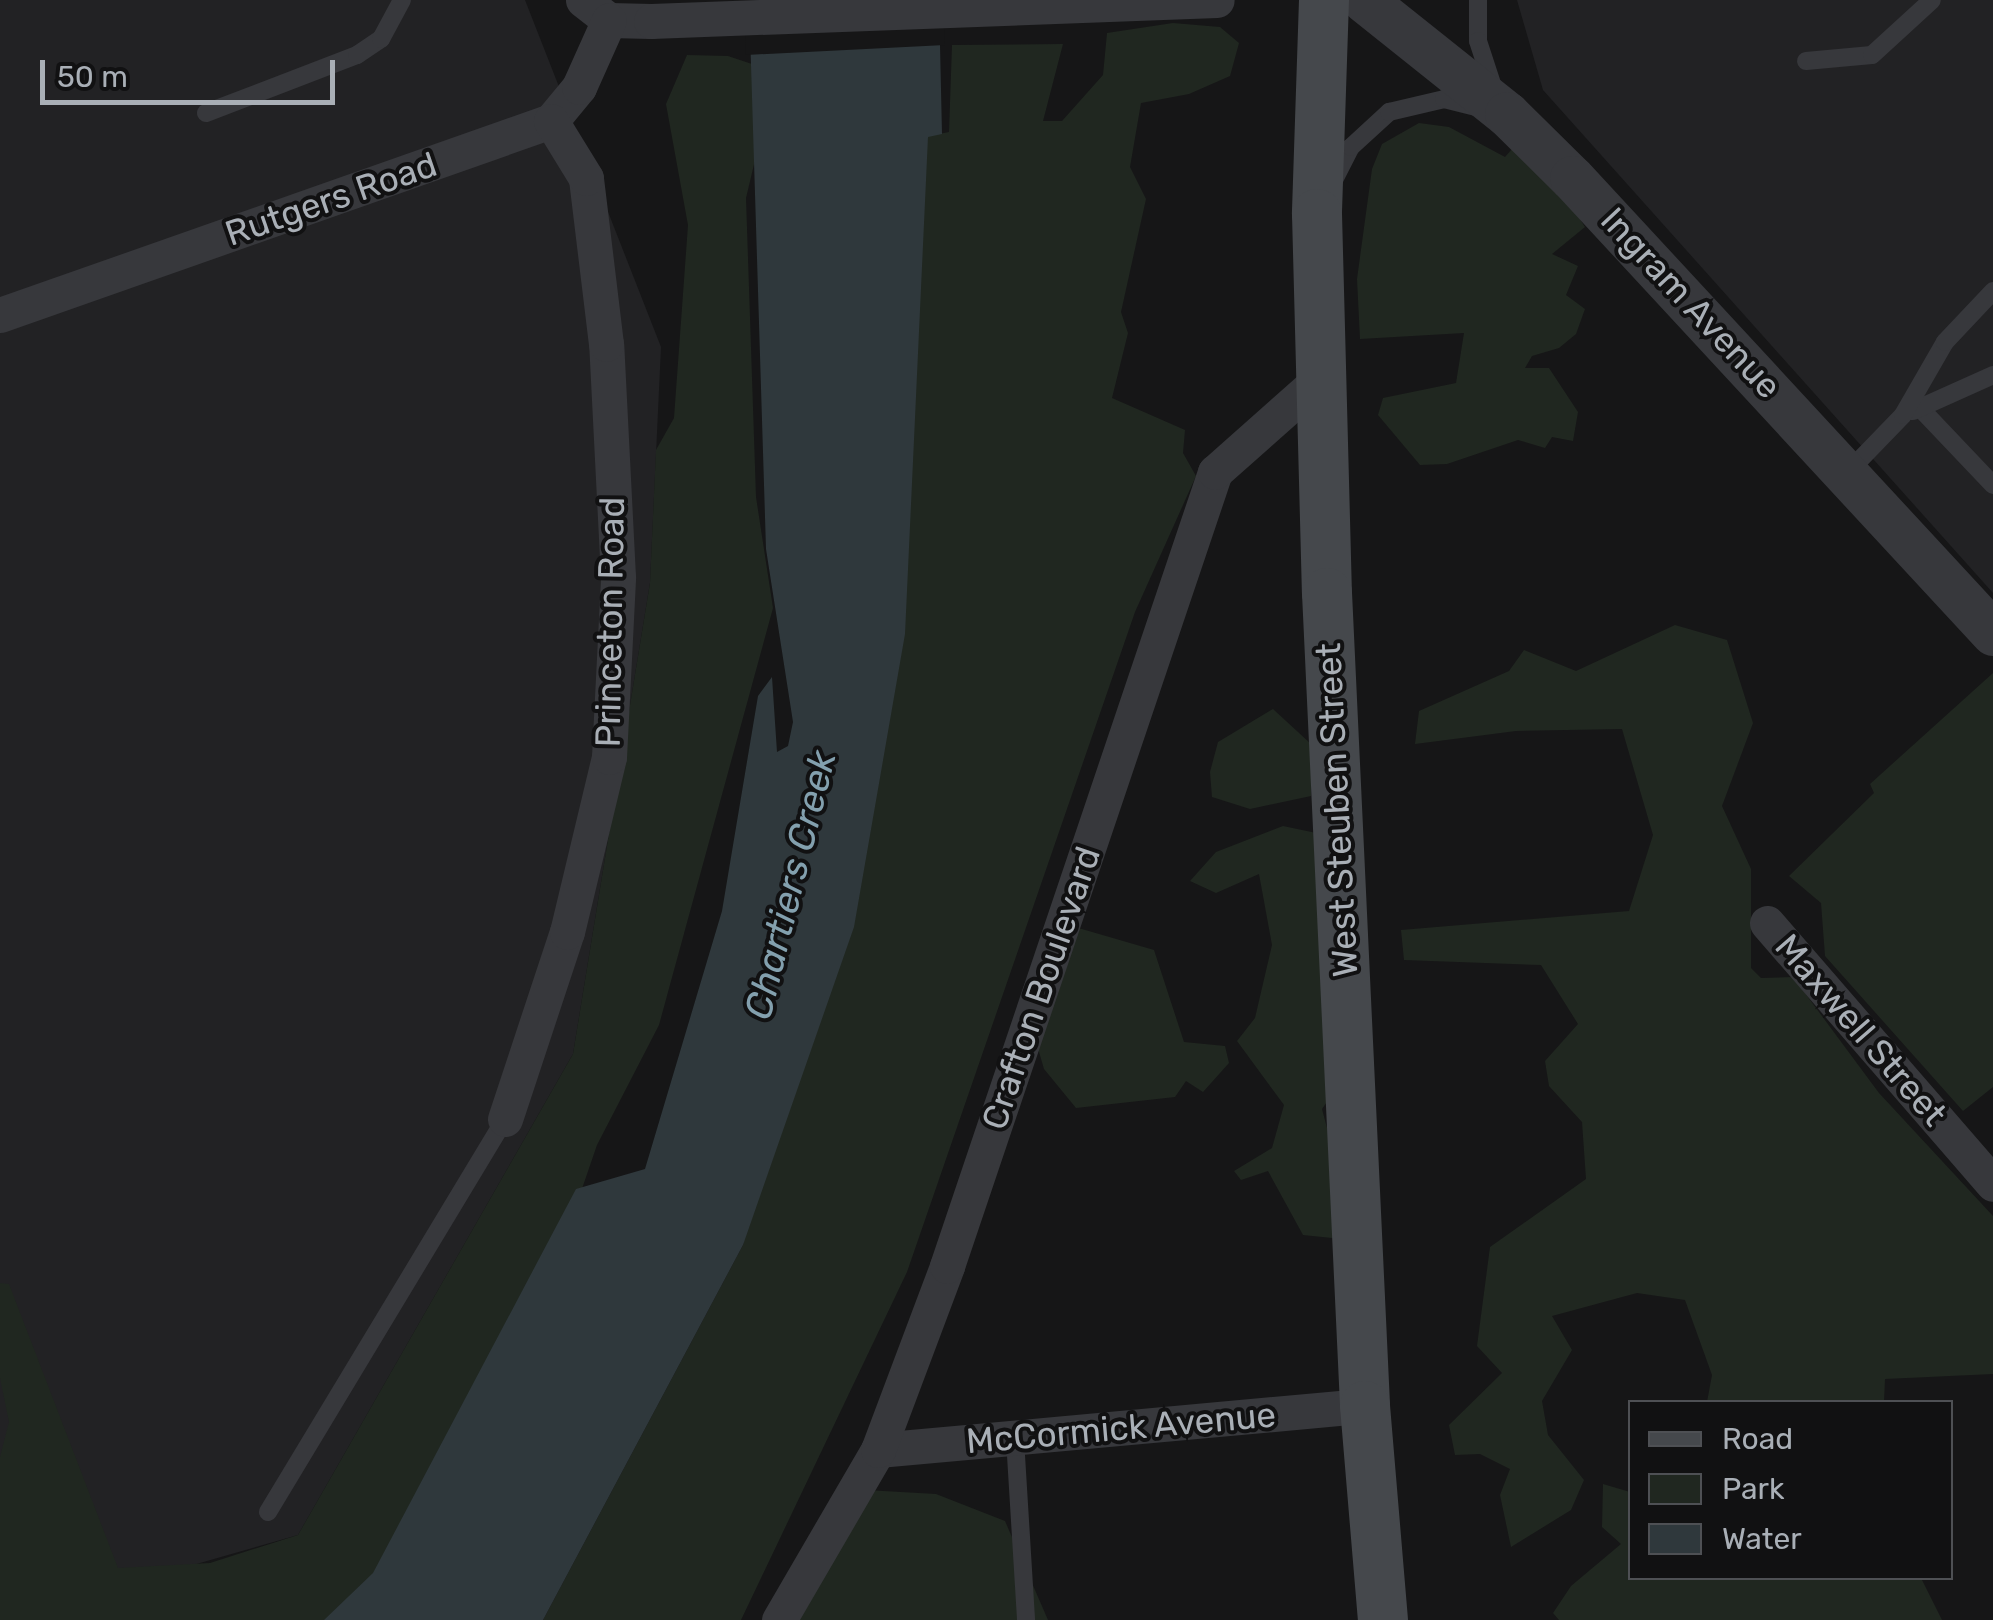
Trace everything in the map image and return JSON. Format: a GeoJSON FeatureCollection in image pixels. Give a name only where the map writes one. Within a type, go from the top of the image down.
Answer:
{"type":"FeatureCollection","features":[{"type":"Feature","properties":{"kind":"main road","name":"West Steuben Street"},"geometry":{"type":"LineString","coordinates":[[1324,0],[1317,214],[1321,378],[1364,1406],[1383,1620]]}},
{"type":"Feature","properties":{"kind":"street"},"geometry":{"type":"LineString","coordinates":[[551,121],[580,86],[596,10],[652,21],[1217,0]]}},
{"type":"Feature","properties":{"kind":"street","name":"Ingram Avenue"},"geometry":{"type":"LineString","coordinates":[[1364,0],[1507,114],[1672,279],[1993,633]]}},
{"type":"Feature","properties":{"kind":"street","name":"Rutgers Road"},"geometry":{"type":"LineString","coordinates":[[0,315],[551,121]]}},
{"type":"Feature","properties":{"kind":"street","name":"Princeton Road"},"geometry":{"type":"LineString","coordinates":[[504,1119],[568,932],[609,757],[618,595],[606,344],[586,178],[551,121]]}},
{"type":"Feature","properties":{"kind":"street","name":"Crafton Boulevard"},"geometry":{"type":"LineString","coordinates":[[779,1620],[878,1450],[948,1266],[1215,472],[1321,378]]}},
{"type":"Feature","properties":{"kind":"street","name":"Maxwell Street"},"geometry":{"type":"LineString","coordinates":[[1767,922],[1993,1184]]}},
{"type":"Feature","properties":{"kind":"street","name":"McCormick Avenue"},"geometry":{"type":"LineString","coordinates":[[878,1450],[1364,1406]]}},
{"type":"Feature","properties":{"kind":"lane"},"geometry":{"type":"LineString","coordinates":[[206,113],[356,55],[382,39],[402,0]]}},
{"type":"Feature","properties":{"kind":"lane"},"geometry":{"type":"LineString","coordinates":[[1478,0],[1478,41],[1507,114]]}},
{"type":"Feature","properties":{"kind":"lane"},"geometry":{"type":"LineString","coordinates":[[1806,61],[1872,55],[1932,0]]}},
{"type":"Feature","properties":{"kind":"lane"},"geometry":{"type":"LineString","coordinates":[[1317,214],[1351,147],[1390,112],[1444,99],[1507,114]]}},
{"type":"Feature","properties":{"kind":"lane"},"geometry":{"type":"LineString","coordinates":[[1848,472],[1911,411],[1944,342],[1993,290]]}},
{"type":"Feature","properties":{"kind":"lane"},"geometry":{"type":"LineString","coordinates":[[1911,411],[1993,376]]}},
{"type":"Feature","properties":{"kind":"lane"},"geometry":{"type":"LineString","coordinates":[[1911,411],[1993,484]]}},
{"type":"Feature","properties":{"kind":"lane"},"geometry":{"type":"LineString","coordinates":[[268,1512],[504,1119]]}},
{"type":"Feature","properties":{"kind":"lane"},"geometry":{"type":"LineString","coordinates":[[1015,1439],[1026,1620]]}},
{"type":"Feature","properties":{"kind":"shaded area"},"geometry":{"type":"Polygon","coordinates":[[[0,0],[525,0],[661,347],[650,583],[573,1054],[298,1535],[0,1620],[0,0]]]}},
{"type":"Feature","properties":{"kind":"shaded area"},"geometry":{"type":"Polygon","coordinates":[[[1517,0],[1993,0],[1993,593],[1543,90],[1517,0]]]}},
{"type":"Feature","properties":{"kind":"green space"},"geometry":{"type":"Polygon","coordinates":[[[1173,23],[1220,27],[1239,43],[1230,76],[1189,94],[1141,103],[1130,167],[1146,199],[1121,312],[1128,333],[1112,398],[1185,430],[1183,453],[1196,476],[1135,612],[907,1272],[741,1620],[543,1620],[743,1245],[928,136],[949,132],[952,45],[1063,44],[1043,121],[1062,121],[1103,75],[1107,33],[1173,23]]]}},
{"type":"Feature","properties":{"kind":"green space"},"geometry":{"type":"Polygon","coordinates":[[[687,55],[728,56],[776,72],[746,198],[756,497],[773,608],[659,1025],[597,1145],[562,1247],[362,1620],[0,1620],[0,1457],[9,1422],[0,1378],[0,1283],[9,1284],[118,1568],[210,1563],[298,1535],[573,1054],[650,583],[656,450],[674,418],[688,225],[666,104],[687,55]]]}},
{"type":"Feature","properties":{"kind":"green space"},"geometry":{"type":"Polygon","coordinates":[[[1419,123],[1449,127],[1505,157],[1512,149],[1559,187],[1585,227],[1552,254],[1578,266],[1566,295],[1585,309],[1576,334],[1559,348],[1532,356],[1525,368],[1549,368],[1578,412],[1573,441],[1552,437],[1545,448],[1518,440],[1447,464],[1420,465],[1378,415],[1383,398],[1456,383],[1464,333],[1360,339],[1357,279],[1372,169],[1382,144],[1419,123]]]}},
{"type":"Feature","properties":{"kind":"green space"},"geometry":{"type":"Polygon","coordinates":[[[1675,625],[1727,640],[1753,723],[1722,806],[1751,869],[1751,968],[1761,978],[1793,977],[1879,1093],[1993,1216],[1993,1374],[1885,1379],[1884,1400],[1707,1400],[1712,1375],[1685,1300],[1637,1293],[1552,1316],[1572,1350],[1542,1401],[1548,1435],[1584,1480],[1571,1510],[1511,1547],[1500,1495],[1510,1469],[1480,1454],[1455,1455],[1449,1425],[1502,1373],[1477,1346],[1490,1247],[1586,1179],[1582,1122],[1549,1086],[1545,1061],[1578,1024],[1541,965],[1404,960],[1401,930],[1629,911],[1653,835],[1622,729],[1516,731],[1415,744],[1419,711],[1509,671],[1524,650],[1576,671],[1675,625]]]}},
{"type":"Feature","properties":{"kind":"green space"},"geometry":{"type":"Polygon","coordinates":[[[1993,673],[1993,1087],[1963,1111],[1825,956],[1821,903],[1789,876],[1874,793],[1870,784],[1993,673]]]}},
{"type":"Feature","properties":{"kind":"green space"},"geometry":{"type":"Polygon","coordinates":[[[1273,709],[1311,744],[1311,796],[1250,809],[1212,797],[1210,772],[1218,742],[1273,709]]]}},
{"type":"Feature","properties":{"kind":"green space"},"geometry":{"type":"Polygon","coordinates":[[[1283,826],[1321,834],[1333,1093],[1322,1109],[1336,1162],[1342,1239],[1303,1235],[1268,1171],[1241,1180],[1234,1171],[1272,1148],[1284,1105],[1237,1041],[1255,1018],[1272,945],[1259,874],[1216,893],[1190,881],[1216,852],[1283,826]]]}},
{"type":"Feature","properties":{"kind":"green space"},"geometry":{"type":"Polygon","coordinates":[[[1075,927],[1154,950],[1184,1042],[1225,1046],[1229,1063],[1203,1092],[1186,1081],[1175,1097],[1076,1108],[1044,1069],[1025,1004],[1075,927]]]}},
{"type":"Feature","properties":{"kind":"green space"},"geometry":{"type":"Polygon","coordinates":[[[1603,1484],[1628,1491],[1628,1580],[1922,1580],[1942,1620],[1559,1620],[1553,1613],[1571,1586],[1621,1544],[1602,1527],[1603,1484]]]}},
{"type":"Feature","properties":{"kind":"green space"},"geometry":{"type":"Polygon","coordinates":[[[866,1490],[936,1494],[1005,1521],[1048,1620],[795,1620],[866,1490]]]}},
{"type":"Feature","properties":{"kind":"water","name":"Chartiers Creek"},"geometry":{"type":"Polygon","coordinates":[[[749,0],[939,0],[942,134],[928,137],[905,634],[854,927],[743,1245],[543,1620],[324,1620],[373,1573],[576,1189],[645,1169],[722,911],[758,696],[772,677],[777,752],[788,746],[793,722],[766,549],[749,0]]]}},
{"type":"Feature","properties":{"kind":"pier"},"geometry":{"type":"Polygon","coordinates":[[[744,0],[944,0],[945,45],[746,55],[744,0]]]}}]}
